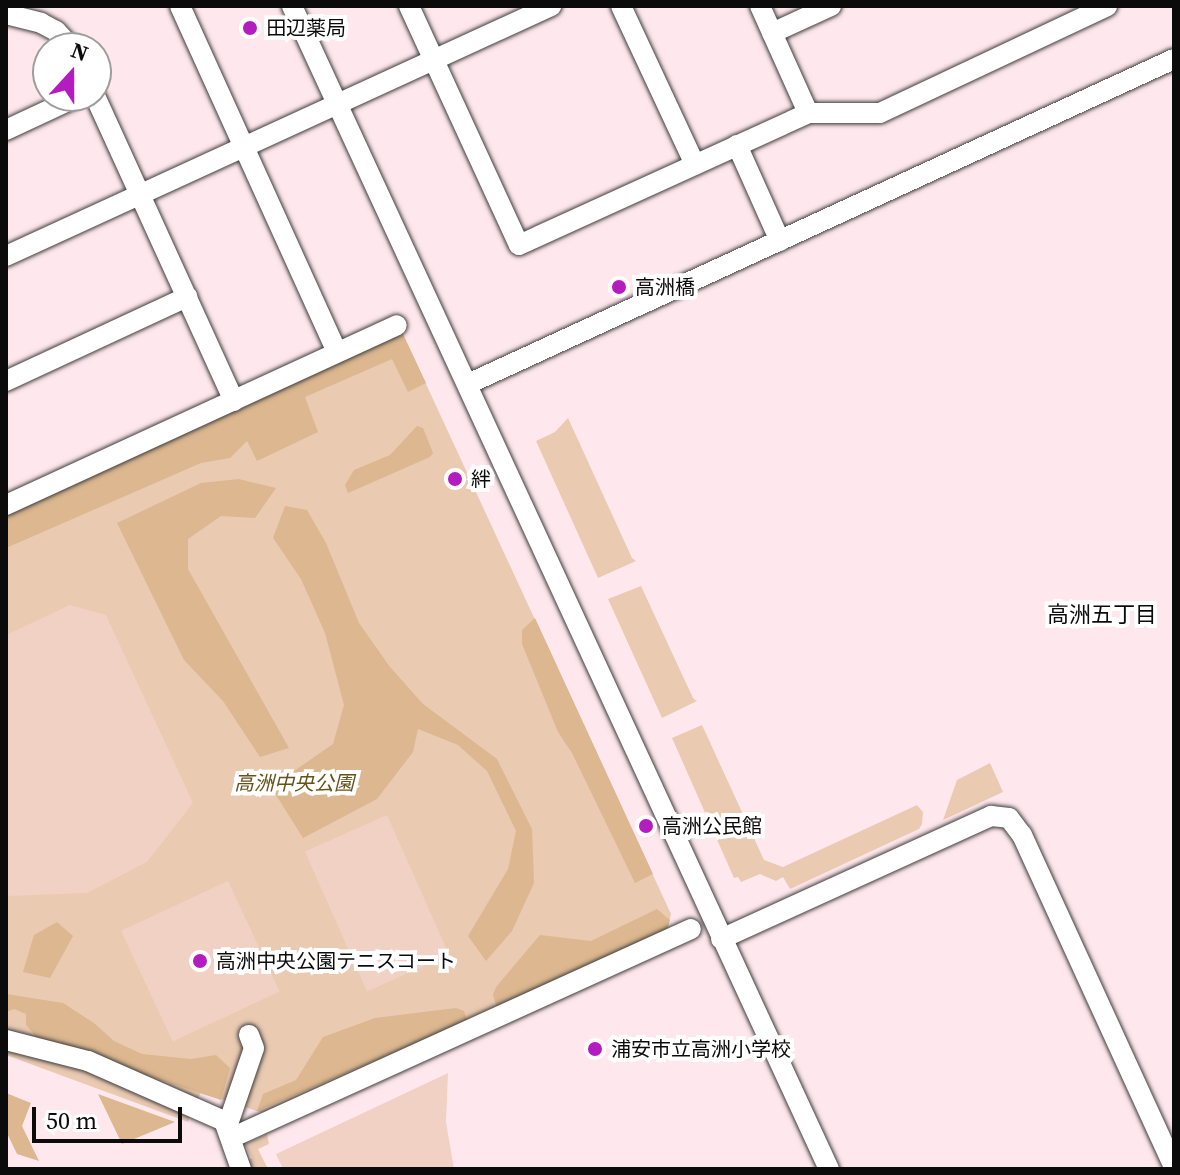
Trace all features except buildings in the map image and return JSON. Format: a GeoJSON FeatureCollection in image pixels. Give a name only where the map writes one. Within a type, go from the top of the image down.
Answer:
{"type":"FeatureCollection","features":[{"type":"Feature","properties":{"kind":"street"},"geometry":{"type":"LineString","coordinates":[[180,6],[337,352]]}},
{"type":"Feature","properties":{"kind":"street"},"geometry":{"type":"LineString","coordinates":[[292,6],[829,1169]]}},
{"type":"Feature","properties":{"kind":"street"},"geometry":{"type":"LineString","coordinates":[[409,6],[519,245],[808,113],[880,113],[1107,6]]}},
{"type":"Feature","properties":{"kind":"street"},"geometry":{"type":"LineString","coordinates":[[6,256],[551,6]]}},
{"type":"Feature","properties":{"kind":"street"},"geometry":{"type":"LineString","coordinates":[[621,6],[695,165]]}},
{"type":"Feature","properties":{"kind":"street"},"geometry":{"type":"LineString","coordinates":[[760,6],[808,113]]}},
{"type":"Feature","properties":{"kind":"street"},"geometry":{"type":"LineString","coordinates":[[772,33],[831,6]]}},
{"type":"Feature","properties":{"kind":"street"},"geometry":{"type":"LineString","coordinates":[[6,14],[41,23],[57,32]]}},
{"type":"Feature","properties":{"kind":"street"},"geometry":{"type":"LineString","coordinates":[[468,384],[1174,59]]}},
{"type":"Feature","properties":{"kind":"street"},"geometry":{"type":"LineString","coordinates":[[6,130],[45,112]]}},
{"type":"Feature","properties":{"kind":"street"},"geometry":{"type":"LineString","coordinates":[[102,112],[234,401]]}},
{"type":"Feature","properties":{"kind":"street"},"geometry":{"type":"LineString","coordinates":[[737,145],[780,241]]}},
{"type":"Feature","properties":{"kind":"street"},"geometry":{"type":"LineString","coordinates":[[6,381],[187,297]]}},
{"type":"Feature","properties":{"kind":"street"},"geometry":{"type":"LineString","coordinates":[[6,505],[397,325]]}},
{"type":"Feature","properties":{"kind":"street"},"geometry":{"type":"LineString","coordinates":[[721,939],[991,816],[1009,818],[1022,835],[1174,1167]]}},
{"type":"Feature","properties":{"kind":"street"},"geometry":{"type":"LineString","coordinates":[[229,1132],[691,929]]}},
{"type":"Feature","properties":{"kind":"street"},"geometry":{"type":"LineString","coordinates":[[229,1132],[254,1048],[249,1035]]}},
{"type":"Feature","properties":{"kind":"street"},"geometry":{"type":"LineString","coordinates":[[6,1040],[88,1061],[224,1121],[241,1169]]}},
{"type":"Feature","properties":{"kind":"green space","name":"高洲中央公園"},"geometry":{"type":"Polygon","coordinates":[[[402,332],[671,914],[667,931],[263,1113],[201,1092],[197,1101],[6,1034],[6,515],[402,332]]]}},
{"type":"Feature","properties":{"kind":"green space"},"geometry":{"type":"Polygon","coordinates":[[[402,332],[426,383],[408,392],[392,359],[305,397],[318,432],[257,461],[247,441],[230,458],[201,463],[6,548],[6,515],[402,332]]]}},
{"type":"Feature","properties":{"kind":"green space"},"geometry":{"type":"Polygon","coordinates":[[[568,418],[636,561],[598,578],[536,441],[555,432],[568,418]]]}},
{"type":"Feature","properties":{"kind":"green space"},"geometry":{"type":"Polygon","coordinates":[[[417,426],[423,428],[433,453],[430,457],[348,493],[345,485],[354,470],[390,455],[417,426]]]}},
{"type":"Feature","properties":{"kind":"green space"},"geometry":{"type":"Polygon","coordinates":[[[239,479],[276,488],[255,518],[221,516],[188,539],[188,569],[289,748],[260,757],[223,701],[184,660],[117,523],[201,483],[239,479]]]}},
{"type":"Feature","properties":{"kind":"green space"},"geometry":{"type":"Polygon","coordinates":[[[285,506],[307,510],[326,543],[359,623],[390,667],[423,704],[497,759],[532,829],[534,883],[512,931],[486,961],[468,936],[508,869],[516,831],[487,771],[458,745],[418,729],[413,752],[377,799],[303,838],[271,787],[333,744],[344,705],[325,633],[301,579],[273,538],[285,506]]]}},
{"type":"Feature","properties":{"kind":"green space"},"geometry":{"type":"Polygon","coordinates":[[[641,586],[697,701],[662,718],[608,599],[641,586]]]}},
{"type":"Feature","properties":{"kind":"green space"},"geometry":{"type":"Polygon","coordinates":[[[535,618],[653,874],[635,883],[572,753],[558,732],[522,644],[522,630],[535,618]]]}},
{"type":"Feature","properties":{"kind":"green space"},"geometry":{"type":"Polygon","coordinates":[[[702,725],[764,860],[783,867],[917,805],[923,812],[922,824],[919,829],[790,889],[783,877],[776,881],[760,874],[741,882],[738,877],[734,878],[672,738],[702,725]]]}},
{"type":"Feature","properties":{"kind":"green space"},"geometry":{"type":"Polygon","coordinates":[[[990,763],[1003,792],[943,820],[957,780],[990,763]]]}},
{"type":"Feature","properties":{"kind":"green space"},"geometry":{"type":"Polygon","coordinates":[[[657,909],[670,920],[667,931],[497,1008],[493,995],[496,987],[540,935],[591,941],[657,909]]]}},
{"type":"Feature","properties":{"kind":"green space"},"geometry":{"type":"Polygon","coordinates":[[[57,922],[73,936],[50,978],[23,972],[34,935],[57,922]]]}},
{"type":"Feature","properties":{"kind":"green space"},"geometry":{"type":"Polygon","coordinates":[[[6,994],[63,1003],[94,1023],[114,1041],[142,1054],[191,1059],[216,1055],[230,1068],[221,1100],[39,1040],[26,1025],[26,1014],[14,1009],[6,1012],[6,994]]]}},
{"type":"Feature","properties":{"kind":"green space"},"geometry":{"type":"Polygon","coordinates":[[[456,1008],[464,1011],[467,1021],[257,1111],[263,1094],[296,1080],[323,1037],[375,1018],[456,1008]]]}},
{"type":"Feature","properties":{"kind":"green space"},"geometry":{"type":"Polygon","coordinates":[[[6,1047],[60,1059],[191,1114],[188,1122],[6,1055],[6,1047]]]}},
{"type":"Feature","properties":{"kind":"green space"},"geometry":{"type":"Polygon","coordinates":[[[6,1093],[31,1103],[22,1126],[39,1161],[17,1154],[6,1131],[6,1093]]]}},
{"type":"Feature","properties":{"kind":"green space"},"geometry":{"type":"Polygon","coordinates":[[[98,1094],[175,1122],[122,1144],[98,1094]]]}},
{"type":"Feature","properties":{"kind":"green space"},"geometry":{"type":"Polygon","coordinates":[[[267,1134],[269,1144],[258,1149],[268,1169],[248,1169],[245,1162],[252,1158],[245,1144],[267,1134]]]}},
{"type":"Feature","properties":{"kind":"shaded area"},"geometry":{"type":"Polygon","coordinates":[[[70,605],[106,615],[193,803],[147,862],[87,893],[9,896],[6,894],[6,635],[70,605]]]}},
{"type":"Feature","properties":{"kind":"shaded area"},"geometry":{"type":"Polygon","coordinates":[[[387,815],[449,955],[367,991],[305,852],[387,815]]]}},
{"type":"Feature","properties":{"kind":"shaded area","name":"高洲中央公園テニスコート"},"geometry":{"type":"Polygon","coordinates":[[[228,881],[280,992],[173,1041],[121,931],[228,881]]]}},
{"type":"Feature","properties":{"kind":"shaded area"},"geometry":{"type":"Polygon","coordinates":[[[448,1073],[446,1122],[454,1169],[283,1169],[276,1154],[448,1073]]]}},
{"type":"Feature","properties":{"kind":"place","name":"田辺薬局"},"geometry":{"type":"Point","coordinates":[250,28]}},
{"type":"Feature","properties":{"kind":"place","name":"高洲橋"},"geometry":{"type":"Point","coordinates":[619,287]}},
{"type":"Feature","properties":{"kind":"place","name":"絆"},"geometry":{"type":"Point","coordinates":[455,479]}},
{"type":"Feature","properties":{"kind":"place","name":"高洲公民館"},"geometry":{"type":"Point","coordinates":[646,826]}},
{"type":"Feature","properties":{"kind":"place","name":"高洲中央公園テニスコート"},"geometry":{"type":"Point","coordinates":[200,961]}},
{"type":"Feature","properties":{"kind":"place","name":"浦安市立高洲小学校"},"geometry":{"type":"Point","coordinates":[595,1049]}},
{"type":"Feature","properties":{"kind":"district","name":"高洲五丁目"},"geometry":{"type":"Point","coordinates":[1102,615]}}]}
